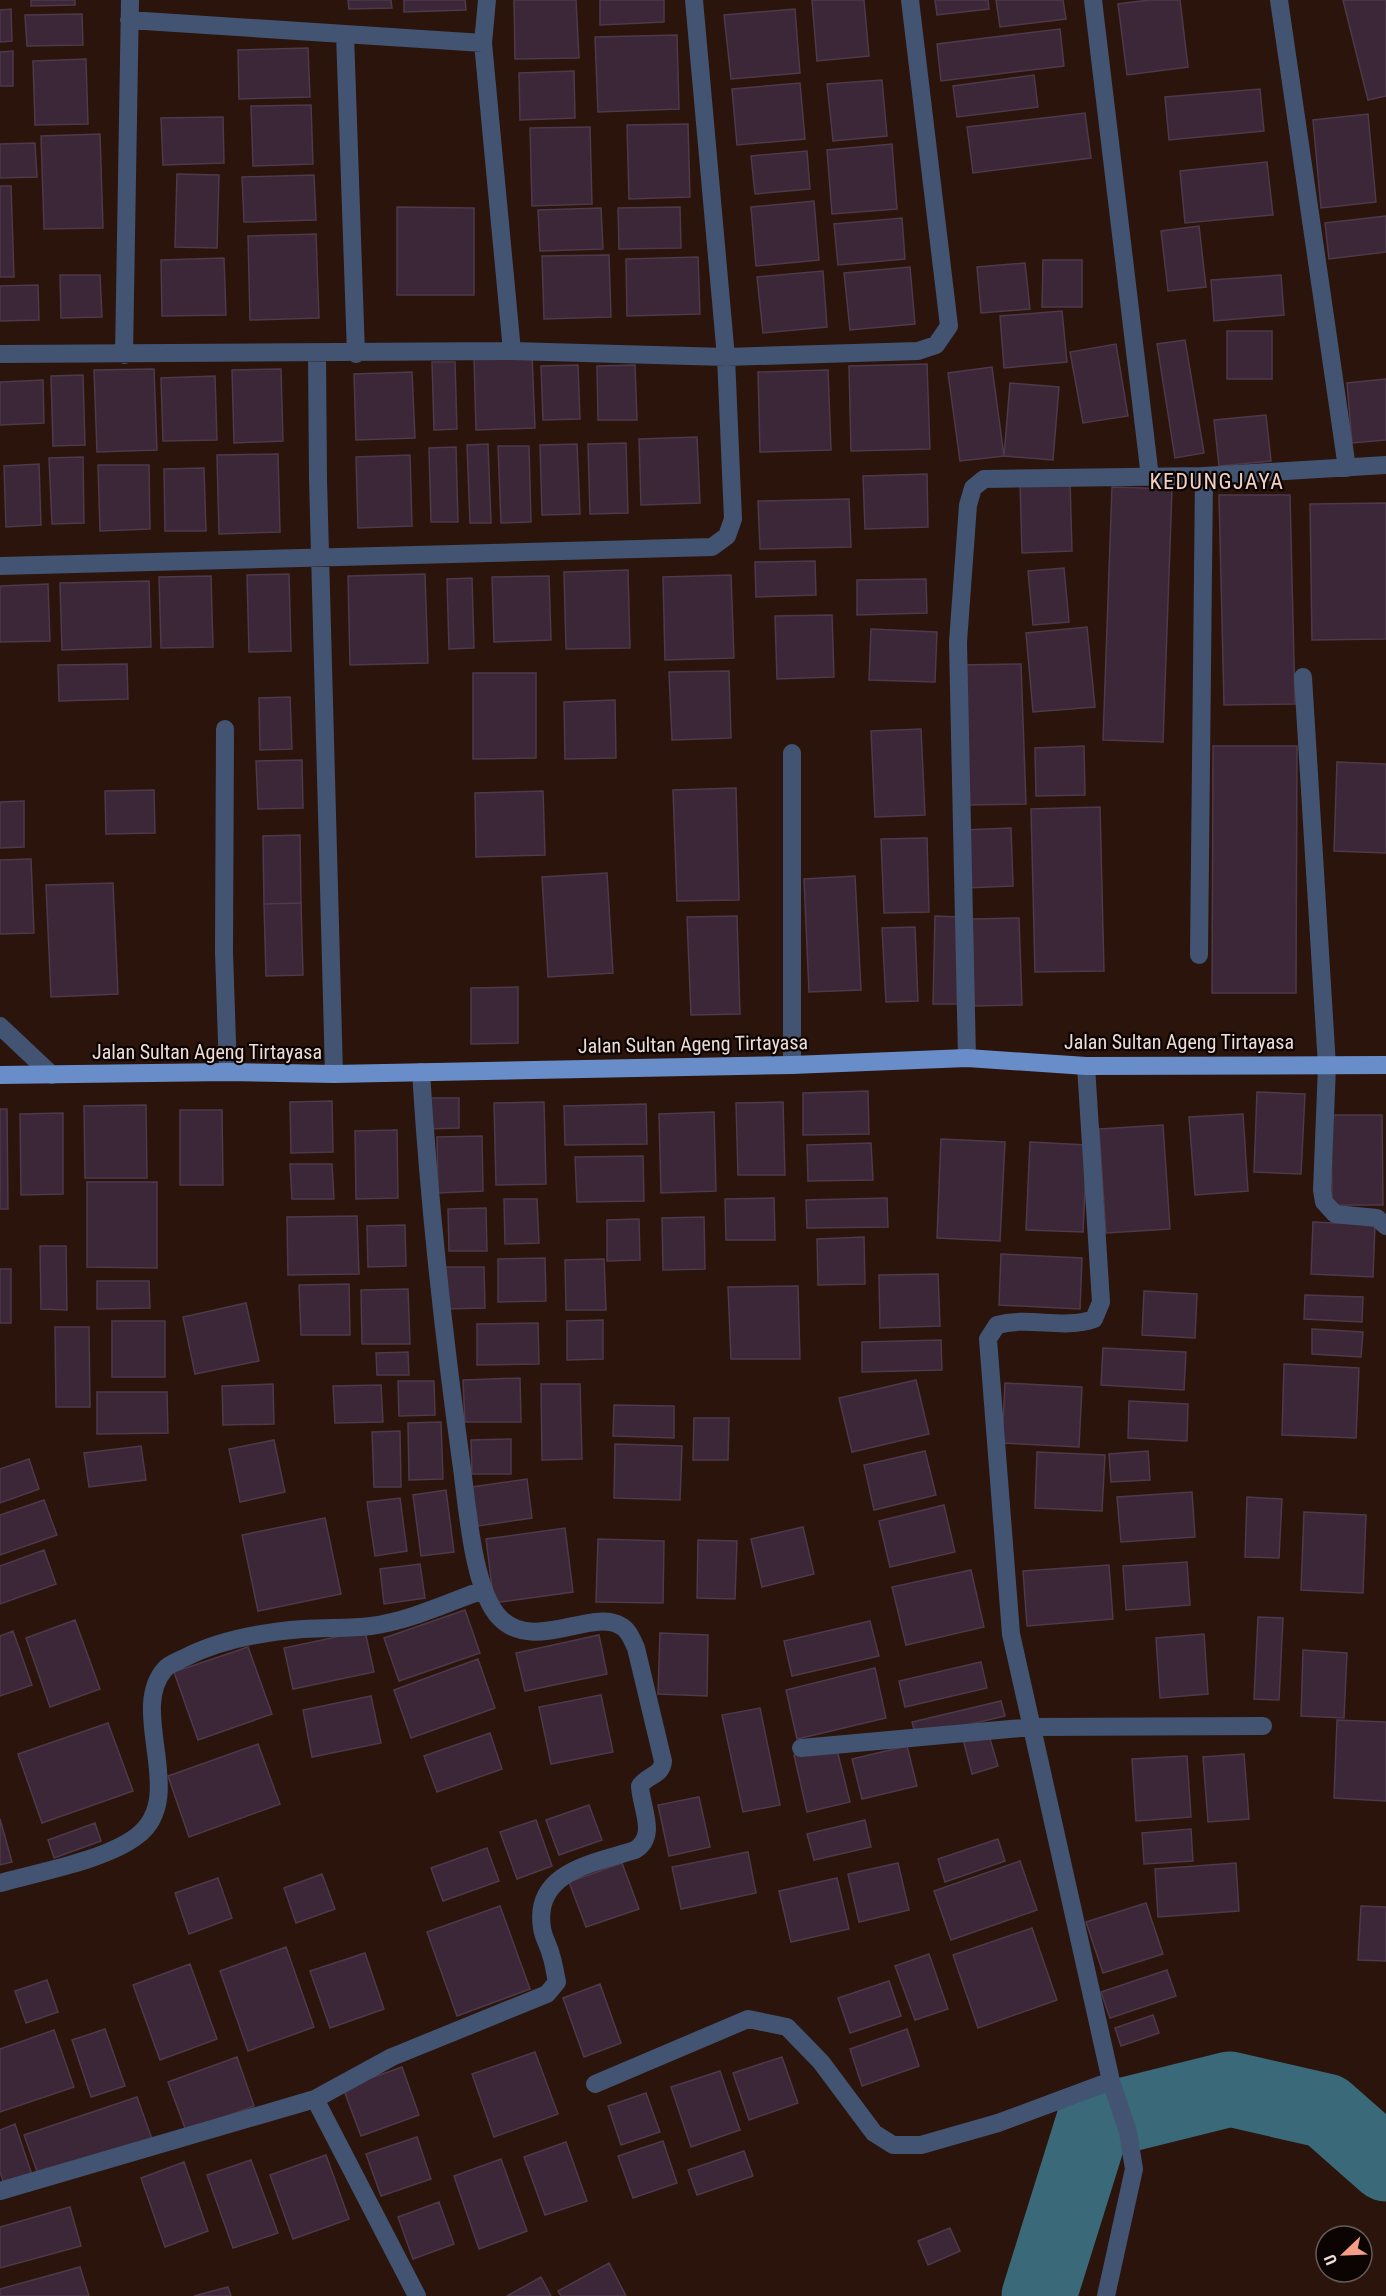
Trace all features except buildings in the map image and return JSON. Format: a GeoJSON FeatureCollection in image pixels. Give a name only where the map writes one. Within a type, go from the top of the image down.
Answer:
{"type":"FeatureCollection","features":[{"type":"Feature","properties":{"kind":"main road","name":"Jalan Sultan Ageng Tirtayasa"},"geometry":{"type":"LineString","coordinates":[[0,1075],[228,1072],[334,1074],[792,1065],[967,1058],[1086,1066],[1386,1065]]}},
{"type":"Feature","properties":{"kind":"street"},"geometry":{"type":"LineString","coordinates":[[124,355],[130,0]]}},
{"type":"Feature","properties":{"kind":"street"},"geometry":{"type":"LineString","coordinates":[[487,0],[483,43],[512,351]]}},
{"type":"Feature","properties":{"kind":"street"},"geometry":{"type":"LineString","coordinates":[[0,566],[712,547],[728,536],[733,519],[726,357],[694,0]]}},
{"type":"Feature","properties":{"kind":"street"},"geometry":{"type":"LineString","coordinates":[[0,354],[356,354],[512,351],[726,357],[918,351],[936,345],[950,326],[910,0]]}},
{"type":"Feature","properties":{"kind":"street"},"geometry":{"type":"LineString","coordinates":[[1093,0],[1150,477]]}},
{"type":"Feature","properties":{"kind":"street"},"geometry":{"type":"LineString","coordinates":[[1279,0],[1347,468]]}},
{"type":"Feature","properties":{"kind":"street"},"geometry":{"type":"LineString","coordinates":[[129,20],[483,43]]}},
{"type":"Feature","properties":{"kind":"street"},"geometry":{"type":"LineString","coordinates":[[345,34],[356,354]]}},
{"type":"Feature","properties":{"kind":"street"},"geometry":{"type":"LineString","coordinates":[[317,354],[320,559],[334,1074]]}},
{"type":"Feature","properties":{"kind":"street"},"geometry":{"type":"LineString","coordinates":[[967,1058],[958,642],[970,494],[984,479],[1204,476],[1386,465]]}},
{"type":"Feature","properties":{"kind":"street"},"geometry":{"type":"LineString","coordinates":[[1199,956],[1204,476]]}},
{"type":"Feature","properties":{"kind":"street"},"geometry":{"type":"LineString","coordinates":[[1303,677],[1328,1066],[1322,1190],[1324,1202],[1335,1214],[1377,1218],[1386,1226]]}},
{"type":"Feature","properties":{"kind":"street"},"geometry":{"type":"LineString","coordinates":[[225,729],[224,952],[228,1072]]}},
{"type":"Feature","properties":{"kind":"street"},"geometry":{"type":"LineString","coordinates":[[792,753],[792,1065]]}},
{"type":"Feature","properties":{"kind":"street"},"geometry":{"type":"LineString","coordinates":[[0,1026],[52,1075]]}},
{"type":"Feature","properties":{"kind":"street"},"geometry":{"type":"LineString","coordinates":[[1086,1066],[1101,1302],[1094,1319],[1078,1325],[1013,1321],[997,1325],[988,1339],[1011,1634],[1112,2084],[1128,2132],[1134,2169],[1106,2296]]}},
{"type":"Feature","properties":{"kind":"street"},"geometry":{"type":"LineString","coordinates":[[0,2191],[315,2099],[392,2057],[547,1994],[557,1982],[542,1928],[543,1905],[551,1886],[566,1873],[635,1850],[643,1845],[647,1837],[647,1821],[639,1786],[644,1779],[658,1773],[663,1761],[636,1648],[628,1631],[621,1625],[609,1621],[539,1632],[516,1630],[499,1617],[483,1590],[474,1553],[445,1346],[429,1194],[421,1072]]}},
{"type":"Feature","properties":{"kind":"street"},"geometry":{"type":"LineString","coordinates":[[0,1883],[100,1854],[138,1836],[156,1811],[160,1773],[152,1693],[165,1668],[202,1649],[225,1643],[302,1629],[370,1626],[406,1618],[483,1590]]}},
{"type":"Feature","properties":{"kind":"street"},"geometry":{"type":"LineString","coordinates":[[801,1748],[1032,1727],[1263,1726]]}},
{"type":"Feature","properties":{"kind":"street"},"geometry":{"type":"LineString","coordinates":[[595,2084],[748,2019],[787,2027],[821,2062],[874,2133],[893,2145],[921,2145],[998,2123],[1112,2084]]}},
{"type":"Feature","properties":{"kind":"street"},"geometry":{"type":"LineString","coordinates":[[315,2099],[417,2296]]}},
{"type":"Feature","properties":{"kind":"waterway"},"geometry":{"type":"LineString","coordinates":[[1039,2296],[1093,2123],[1230,2089],[1326,2111],[1386,2164]]}},
{"type":"Feature","properties":{"kind":"district","name":"KEDUNGJAYA"},"geometry":{"type":"Point","coordinates":[1217,481]}}]}
